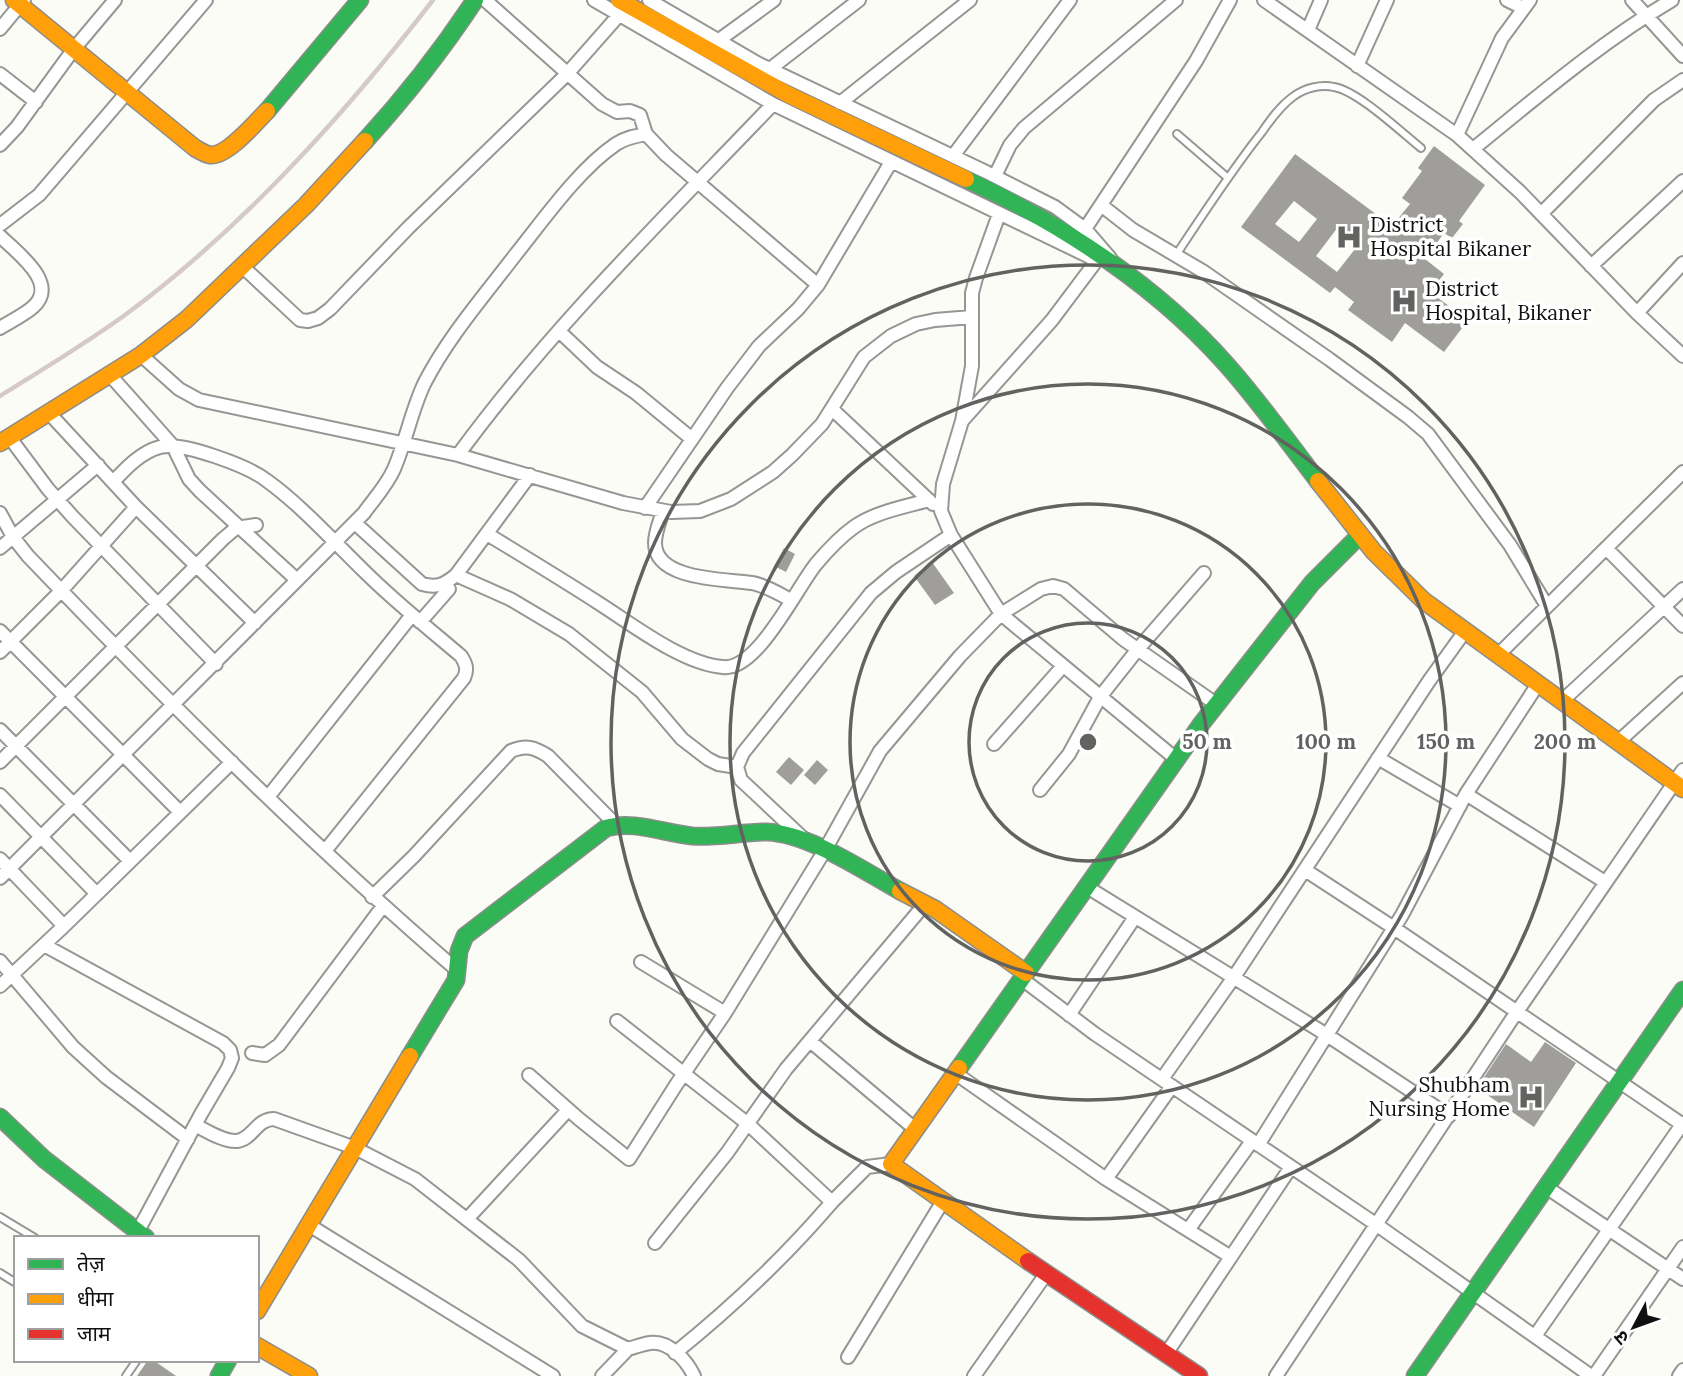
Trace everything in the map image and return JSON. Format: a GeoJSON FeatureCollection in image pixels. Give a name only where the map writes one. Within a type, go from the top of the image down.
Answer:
{"type":"FeatureCollection","features":[{"type":"Feature","properties":{"kind":"street"},"geometry":{"type":"LineString","coordinates":[[0,145],[115,0]]}},
{"type":"Feature","properties":{"kind":"street"},"geometry":{"type":"LineString","coordinates":[[0,225],[38,195],[206,0]]}},
{"type":"Feature","properties":{"kind":"street"},"geometry":{"type":"LineString","coordinates":[[0,29],[20,2],[73,50],[195,148],[216,155],[233,145],[310,63],[360,0]]}},
{"type":"Feature","properties":{"kind":"street"},"geometry":{"type":"LineString","coordinates":[[216,664],[101,548],[5,441],[141,355],[187,320],[306,205],[400,103],[446,44],[475,0]]}},
{"type":"Feature","properties":{"kind":"street"},"geometry":{"type":"LineString","coordinates":[[485,0],[567,74],[612,110],[630,111],[640,115],[646,134],[818,285]]}},
{"type":"Feature","properties":{"kind":"street"},"geometry":{"type":"LineString","coordinates":[[594,0],[619,8],[789,95],[1055,208],[1085,229],[1122,271]]}},
{"type":"Feature","properties":{"kind":"street"},"geometry":{"type":"LineString","coordinates":[[719,40],[774,0]]}},
{"type":"Feature","properties":{"kind":"street"},"geometry":{"type":"LineString","coordinates":[[770,69],[859,0]]}},
{"type":"Feature","properties":{"kind":"street"},"geometry":{"type":"LineString","coordinates":[[840,103],[970,0]]}},
{"type":"Feature","properties":{"kind":"street"},"geometry":{"type":"LineString","coordinates":[[953,156],[1070,0]]}},
{"type":"Feature","properties":{"kind":"street"},"geometry":{"type":"LineString","coordinates":[[994,184],[1010,145],[1024,128],[1176,0]]}},
{"type":"Feature","properties":{"kind":"street"},"geometry":{"type":"LineString","coordinates":[[1085,229],[1196,61],[1230,0]]}},
{"type":"Feature","properties":{"kind":"street"},"geometry":{"type":"LineString","coordinates":[[1264,0],[1457,135],[1541,214],[1637,313],[1683,356]]}},
{"type":"Feature","properties":{"kind":"street"},"geometry":{"type":"LineString","coordinates":[[1308,30],[1321,0]]}},
{"type":"Feature","properties":{"kind":"street"},"geometry":{"type":"LineString","coordinates":[[1357,66],[1387,0]]}},
{"type":"Feature","properties":{"kind":"street"},"geometry":{"type":"LineString","coordinates":[[1457,135],[1493,55],[1527,4],[1507,0]]}},
{"type":"Feature","properties":{"kind":"street"},"geometry":{"type":"LineString","coordinates":[[1632,0],[1683,56]]}},
{"type":"Feature","properties":{"kind":"street"},"geometry":{"type":"LineString","coordinates":[[1473,149],[1646,15],[1672,0]]}},
{"type":"Feature","properties":{"kind":"street"},"geometry":{"type":"LineString","coordinates":[[659,2],[770,69],[953,156],[1122,271],[1181,318],[1226,364],[1374,552],[1424,601],[1618,742],[1680,780],[1605,882],[1276,1376]]}},
{"type":"Feature","properties":{"kind":"street"},"geometry":{"type":"LineString","coordinates":[[243,267],[300,320],[318,318],[351,289],[408,228],[567,74],[619,8]]}},
{"type":"Feature","properties":{"kind":"street"},"geometry":{"type":"LineString","coordinates":[[619,8],[773,104],[1122,271]]}},
{"type":"Feature","properties":{"kind":"street"},"geometry":{"type":"LineString","coordinates":[[1541,214],[1654,100],[1683,80]]}},
{"type":"Feature","properties":{"kind":"street"},"geometry":{"type":"LineString","coordinates":[[3,81],[36,102]]}},
{"type":"Feature","properties":{"kind":"street"},"geometry":{"type":"LineString","coordinates":[[458,455],[482,422],[603,281],[773,104]]}},
{"type":"Feature","properties":{"kind":"street"},"geometry":{"type":"LineString","coordinates":[[64,926],[3,868],[41,838],[364,513],[393,473],[424,385],[470,313],[554,207],[588,170],[617,143],[646,134]]}},
{"type":"Feature","properties":{"kind":"street"},"geometry":{"type":"LineString","coordinates":[[645,508],[759,346],[818,285],[891,162]]}},
{"type":"Feature","properties":{"kind":"street"},"geometry":{"type":"LineString","coordinates":[[1591,266],[1683,181]]}},
{"type":"Feature","properties":{"kind":"street"},"geometry":{"type":"LineString","coordinates":[[1101,205],[1149,241],[1176,255],[1329,359],[1428,434],[1504,536],[1547,607]]}},
{"type":"Feature","properties":{"kind":"street"},"geometry":{"type":"LineString","coordinates":[[941,511],[943,484],[962,421],[972,366],[972,293],[999,214]]}},
{"type":"Feature","properties":{"kind":"street"},"geometry":{"type":"LineString","coordinates":[[0,236],[38,275],[42,296],[34,306],[0,328]]}},
{"type":"Feature","properties":{"kind":"street"},"geometry":{"type":"LineString","coordinates":[[962,421],[1052,320],[1097,260]]}},
{"type":"Feature","properties":{"kind":"street"},"geometry":{"type":"LineString","coordinates":[[1637,313],[1683,263]]}},
{"type":"Feature","properties":{"kind":"street"},"geometry":{"type":"LineString","coordinates":[[141,355],[178,389],[199,400],[458,455],[645,508],[700,511],[731,499],[773,472],[792,455],[822,424],[864,357],[891,336],[916,324],[972,317]]}},
{"type":"Feature","properties":{"kind":"street"},"geometry":{"type":"LineString","coordinates":[[559,331],[597,367],[636,393],[692,439]]}},
{"type":"Feature","properties":{"kind":"street"},"geometry":{"type":"LineString","coordinates":[[110,375],[173,446],[189,479],[297,580]]}},
{"type":"Feature","properties":{"kind":"street"},"geometry":{"type":"LineString","coordinates":[[832,409],[941,511],[951,535],[1001,614],[1176,759]]}},
{"type":"Feature","properties":{"kind":"street"},"geometry":{"type":"LineString","coordinates":[[49,413],[136,507],[255,623]]}},
{"type":"Feature","properties":{"kind":"street"},"geometry":{"type":"LineString","coordinates":[[113,482],[132,463],[159,447],[173,446],[244,467],[264,478],[416,619],[461,656],[467,671],[464,678],[325,852]]}},
{"type":"Feature","properties":{"kind":"street"},"geometry":{"type":"LineString","coordinates":[[0,548],[98,465]]}},
{"type":"Feature","properties":{"kind":"street"},"geometry":{"type":"LineString","coordinates":[[355,523],[422,584],[433,587],[445,585],[456,575],[530,475]]}},
{"type":"Feature","properties":{"kind":"street"},"geometry":{"type":"LineString","coordinates":[[1498,655],[1606,548],[1680,480]]}},
{"type":"Feature","properties":{"kind":"street"},"geometry":{"type":"LineString","coordinates":[[486,534],[654,639],[723,668],[736,666],[757,649],[816,565],[833,545],[855,526],[874,515],[929,500]]}},
{"type":"Feature","properties":{"kind":"street"},"geometry":{"type":"LineString","coordinates":[[0,652],[61,591],[136,507]]}},
{"type":"Feature","properties":{"kind":"street"},"geometry":{"type":"LineString","coordinates":[[663,511],[654,545],[667,564],[681,573],[700,578],[755,584],[792,600]]}},
{"type":"Feature","properties":{"kind":"street"},"geometry":{"type":"LineString","coordinates":[[0,513],[27,556],[116,647],[372,897],[458,971]]}},
{"type":"Feature","properties":{"kind":"street"},"geometry":{"type":"LineString","coordinates":[[0,762],[195,565],[239,527],[256,525]]}},
{"type":"Feature","properties":{"kind":"street"},"geometry":{"type":"LineString","coordinates":[[805,840],[741,780],[737,767],[752,741],[871,593],[896,572],[951,535]]}},
{"type":"Feature","properties":{"kind":"street"},"geometry":{"type":"LineString","coordinates":[[891,1164],[1216,705],[1312,583],[1360,535]]}},
{"type":"Feature","properties":{"kind":"street"},"geometry":{"type":"LineString","coordinates":[[1606,548],[1683,626]]}},
{"type":"Feature","properties":{"kind":"street"},"geometry":{"type":"LineString","coordinates":[[1040,789],[1069,754],[1100,697],[1204,573]]}},
{"type":"Feature","properties":{"kind":"street"},"geometry":{"type":"LineString","coordinates":[[456,575],[510,599],[569,634],[642,692],[682,739],[708,759],[718,764],[737,767]]}},
{"type":"Feature","properties":{"kind":"street"},"geometry":{"type":"LineString","coordinates":[[529,1075],[629,1159],[725,1013],[825,850],[880,751],[960,656],[1001,614],[1041,589],[1053,586],[1064,589],[1138,649],[1216,705]]}},
{"type":"Feature","properties":{"kind":"street"},"geometry":{"type":"LineString","coordinates":[[268,797],[416,619],[449,589]]}},
{"type":"Feature","properties":{"kind":"street"},"geometry":{"type":"LineString","coordinates":[[1562,701],[1683,589]]}},
{"type":"Feature","properties":{"kind":"street"},"geometry":{"type":"LineString","coordinates":[[0,631],[180,812]]}},
{"type":"Feature","properties":{"kind":"street"},"geometry":{"type":"LineString","coordinates":[[1106,1179],[1234,977],[1429,681],[1465,631]]}},
{"type":"Feature","properties":{"kind":"street"},"geometry":{"type":"LineString","coordinates":[[993,744],[1063,666]]}},
{"type":"Feature","properties":{"kind":"street"},"geometry":{"type":"LineString","coordinates":[[1618,742],[1683,683]]}},
{"type":"Feature","properties":{"kind":"street"},"geometry":{"type":"LineString","coordinates":[[1188,1230],[1255,1143],[1327,1035],[1394,928],[1463,800],[1538,684]]}},
{"type":"Feature","properties":{"kind":"street"},"geometry":{"type":"LineString","coordinates":[[0,730],[130,861]]}},
{"type":"Feature","properties":{"kind":"street"},"geometry":{"type":"LineString","coordinates":[[372,897],[414,856],[511,751],[523,746],[548,756],[616,825]]}},
{"type":"Feature","properties":{"kind":"street"},"geometry":{"type":"LineString","coordinates":[[1378,758],[1463,800],[1605,882]]}},
{"type":"Feature","properties":{"kind":"street"},"geometry":{"type":"LineString","coordinates":[[0,986],[232,762]]}},
{"type":"Feature","properties":{"kind":"street"},"geometry":{"type":"LineString","coordinates":[[0,795],[97,894]]}},
{"type":"Feature","properties":{"kind":"street"},"geometry":{"type":"LineString","coordinates":[[259,1308],[456,980],[459,951],[465,936],[599,833],[616,825],[693,836],[770,832],[805,840],[925,904],[1024,976],[1069,1015],[1377,1225],[1592,1376],[1683,1247]]}},
{"type":"Feature","properties":{"kind":"street"},"geometry":{"type":"LineString","coordinates":[[1305,870],[1683,1124],[1535,1336]]}},
{"type":"Feature","properties":{"kind":"street"},"geometry":{"type":"LineString","coordinates":[[1087,887],[1327,1035],[1449,1116]]}},
{"type":"Feature","properties":{"kind":"street"},"geometry":{"type":"LineString","coordinates":[[655,1243],[748,1124],[786,1069],[925,904]]}},
{"type":"Feature","properties":{"kind":"street"},"geometry":{"type":"LineString","coordinates":[[252,1053],[265,1055],[279,1045],[383,906]]}},
{"type":"Feature","properties":{"kind":"street"},"geometry":{"type":"LineString","coordinates":[[1069,1015],[1136,917]]}},
{"type":"Feature","properties":{"kind":"street"},"geometry":{"type":"LineString","coordinates":[[0,1117],[44,1158],[142,1235],[195,1125],[232,1058],[223,1042],[44,945]]}},
{"type":"Feature","properties":{"kind":"street"},"geometry":{"type":"LineString","coordinates":[[0,961],[73,1047],[106,1077],[188,1139]]}},
{"type":"Feature","properties":{"kind":"street"},"geometry":{"type":"LineString","coordinates":[[641,962],[725,1013]]}},
{"type":"Feature","properties":{"kind":"street"},"geometry":{"type":"LineString","coordinates":[[1415,1376],[1683,990]]}},
{"type":"Feature","properties":{"kind":"street"},"geometry":{"type":"LineString","coordinates":[[617,1021],[748,1124],[832,1202]]}},
{"type":"Feature","properties":{"kind":"street"},"geometry":{"type":"LineString","coordinates":[[810,1041],[915,1129]]}},
{"type":"Feature","properties":{"kind":"street"},"geometry":{"type":"LineString","coordinates":[[955,1073],[1106,1179],[1231,1257]]}},
{"type":"Feature","properties":{"kind":"street"},"geometry":{"type":"LineString","coordinates":[[468,1219],[568,1110]]}},
{"type":"Feature","properties":{"kind":"street"},"geometry":{"type":"LineString","coordinates":[[195,1125],[224,1139],[238,1140],[249,1134],[262,1121],[274,1119],[355,1148],[415,1179],[519,1259],[582,1326],[628,1349]]}},
{"type":"Feature","properties":{"kind":"street"},"geometry":{"type":"LineString","coordinates":[[675,1353],[707,1327],[801,1238],[867,1167],[891,1164],[1045,1273],[1199,1376]]}},
{"type":"Feature","properties":{"kind":"street"},"geometry":{"type":"LineString","coordinates":[[1166,1354],[1291,1167]]}},
{"type":"Feature","properties":{"kind":"street"},"geometry":{"type":"LineString","coordinates":[[1546,1187],[1683,1279]]}},
{"type":"Feature","properties":{"kind":"street"},"geometry":{"type":"LineString","coordinates":[[848,1357],[943,1201]]}},
{"type":"Feature","properties":{"kind":"street"},"geometry":{"type":"LineString","coordinates":[[309,1225],[553,1376]]}},
{"type":"Feature","properties":{"kind":"street"},"geometry":{"type":"LineString","coordinates":[[974,1376],[1045,1273]]}},
{"type":"Feature","properties":{"kind":"street"},"geometry":{"type":"LineString","coordinates":[[602,1376],[628,1349],[654,1342],[687,1362],[694,1376]]}},
{"type":"Feature","properties":{"kind":"street"},"geometry":{"type":"LineString","coordinates":[[259,1347],[309,1376]]}},
{"type":"Feature","properties":{"kind":"street"},"geometry":{"type":"LineString","coordinates":[[1679,1376],[1683,1370]]}},
{"type":"Feature","properties":{"kind":"lane"},"geometry":{"type":"LineString","coordinates":[[1176,255],[1228,178],[1282,106],[1294,96],[1321,85],[1337,87],[1357,97],[1421,148]]}},
{"type":"Feature","properties":{"kind":"lane"},"geometry":{"type":"LineString","coordinates":[[1177,134],[1228,178]]}},
{"type":"Feature","properties":{"kind":"lane"},"geometry":{"type":"LineString","coordinates":[[0,1217],[32,1236]]}},
{"type":"Feature","properties":{"kind":"building"},"geometry":{"type":"Polygon","coordinates":[[[1434,146],[1485,185],[1459,221],[1463,224],[1452,238],[1444,233],[1425,259],[1444,274],[1430,292],[1468,320],[1444,352],[1405,323],[1392,342],[1348,310],[1354,302],[1335,287],[1330,293],[1241,227],[1295,154],[1392,226],[1410,204],[1402,198],[1422,171],[1418,168],[1434,146]],[[1294,201],[1275,224],[1299,242],[1317,219],[1294,201]],[[1338,227],[1316,256],[1337,272],[1359,244],[1338,227]]]}},
{"type":"Feature","properties":{"kind":"building"},"geometry":{"type":"Polygon","coordinates":[[[784,548],[795,554],[786,572],[774,566],[784,548]]]}},
{"type":"Feature","properties":{"kind":"building"},"geometry":{"type":"Polygon","coordinates":[[[932,562],[954,593],[935,605],[914,576],[932,562]]]}},
{"type":"Feature","properties":{"kind":"building"},"geometry":{"type":"Polygon","coordinates":[[[789,757],[804,770],[791,785],[776,772],[789,757]]]}},
{"type":"Feature","properties":{"kind":"building"},"geometry":{"type":"Polygon","coordinates":[[[817,760],[828,770],[815,785],[804,775],[817,760]]]}},
{"type":"Feature","properties":{"kind":"building"},"geometry":{"type":"Polygon","coordinates":[[[1545,1042],[1576,1063],[1534,1127],[1477,1088],[1506,1044],[1531,1062],[1545,1042]]]}},
{"type":"Feature","properties":{"kind":"building"},"geometry":{"type":"Polygon","coordinates":[[[147,1362],[156,1362],[176,1376],[137,1376],[147,1362]]]}},
{"type":"Feature","properties":{"kind":"railway"},"geometry":{"type":"LineString","coordinates":[[0,396],[125,315],[210,245],[251,207],[328,127],[433,0]]}},
{"type":"Feature","properties":{"kind":"traffic: fast"},"geometry":{"type":"LineString","coordinates":[[267,111],[360,0]]}},
{"type":"Feature","properties":{"kind":"traffic: fast"},"geometry":{"type":"LineString","coordinates":[[365,141],[423,72],[475,0]]}},
{"type":"Feature","properties":{"kind":"traffic: fast"},"geometry":{"type":"LineString","coordinates":[[966,179],[1072,236],[1169,308],[1226,364],[1318,481]]}},
{"type":"Feature","properties":{"kind":"traffic: fast"},"geometry":{"type":"LineString","coordinates":[[959,1068],[1202,723],[1312,583],[1360,535]]}},
{"type":"Feature","properties":{"kind":"traffic: fast"},"geometry":{"type":"LineString","coordinates":[[410,1056],[456,980],[459,951],[465,936],[606,828],[627,825],[701,836],[758,832],[783,834],[835,854],[900,891]]}},
{"type":"Feature","properties":{"kind":"traffic: fast"},"geometry":{"type":"LineString","coordinates":[[1415,1376],[1683,990]]}},
{"type":"Feature","properties":{"kind":"traffic: fast"},"geometry":{"type":"LineString","coordinates":[[0,1117],[44,1159],[143,1236]]}},
{"type":"Feature","properties":{"kind":"traffic: fast"},"geometry":{"type":"LineString","coordinates":[[219,1376],[227,1362]]}},
{"type":"Feature","properties":{"kind":"traffic: slow"},"geometry":{"type":"LineString","coordinates":[[14,0],[204,153],[210,155],[225,151],[267,111]]}},
{"type":"Feature","properties":{"kind":"traffic: slow"},"geometry":{"type":"LineString","coordinates":[[619,0],[789,95],[966,179]]}},
{"type":"Feature","properties":{"kind":"traffic: slow"},"geometry":{"type":"LineString","coordinates":[[0,443],[141,355],[187,319],[306,205],[365,141]]}},
{"type":"Feature","properties":{"kind":"traffic: slow"},"geometry":{"type":"LineString","coordinates":[[1318,481],[1374,552],[1424,601],[1683,789]]}},
{"type":"Feature","properties":{"kind":"traffic: slow"},"geometry":{"type":"LineString","coordinates":[[900,891],[935,909],[1026,973]]}},
{"type":"Feature","properties":{"kind":"traffic: slow"},"geometry":{"type":"LineString","coordinates":[[259,1308],[410,1056]]}},
{"type":"Feature","properties":{"kind":"traffic: slow"},"geometry":{"type":"LineString","coordinates":[[959,1068],[891,1164],[1028,1261]]}},
{"type":"Feature","properties":{"kind":"traffic: slow"},"geometry":{"type":"LineString","coordinates":[[259,1347],[309,1376]]}},
{"type":"Feature","properties":{"kind":"traffic: jam"},"geometry":{"type":"LineString","coordinates":[[1028,1261],[1199,1376]]}},
{"type":"Feature","properties":{"kind":"place","name":"District Hospital Bikaner"},"geometry":{"type":"Point","coordinates":[1349,237]}},
{"type":"Feature","properties":{"kind":"place","name":"District Hospital, Bikaner"},"geometry":{"type":"Point","coordinates":[1404,301]}},
{"type":"Feature","properties":{"kind":"place","name":"Shubham Nursing Home"},"geometry":{"type":"Point","coordinates":[1531,1097]}}]}
